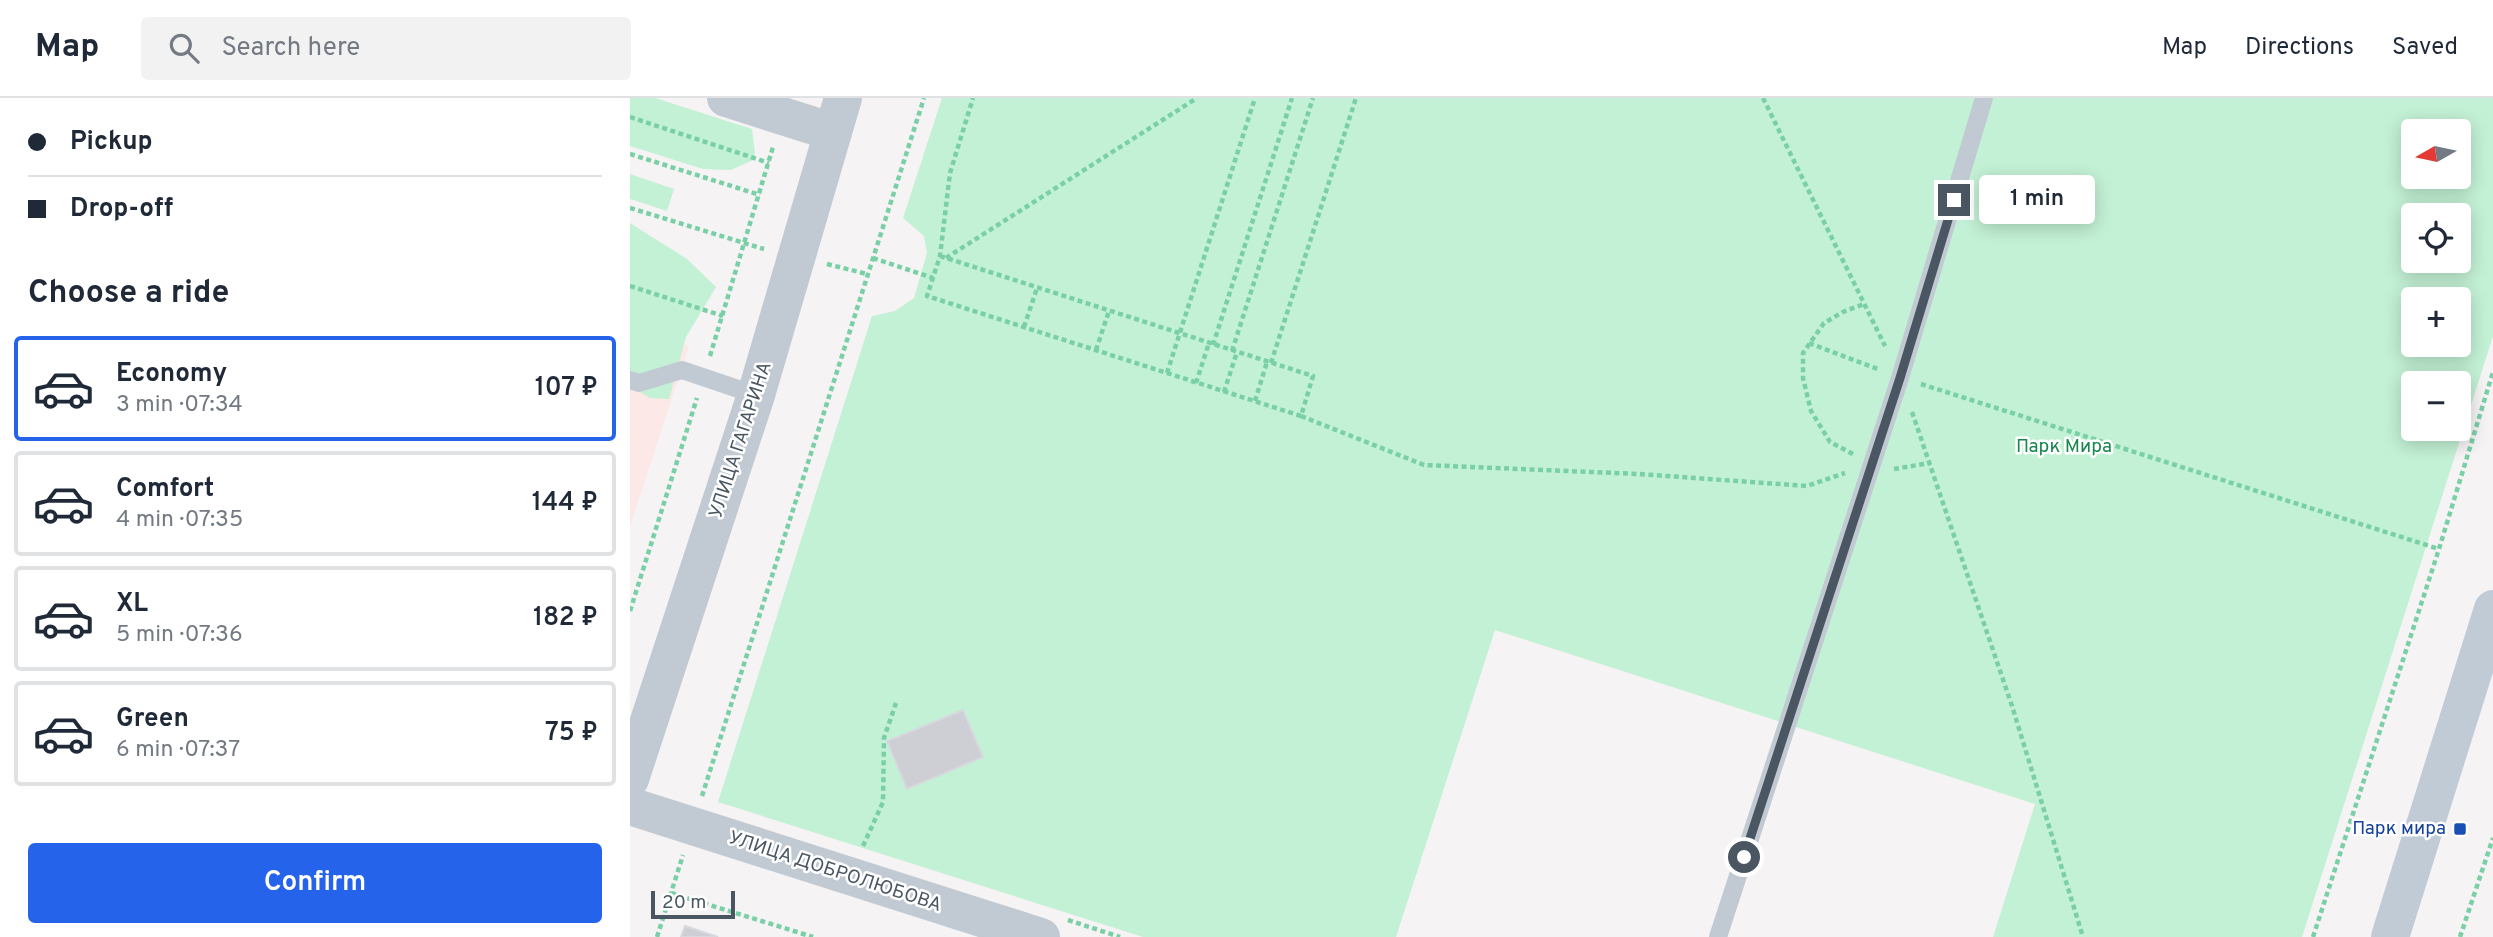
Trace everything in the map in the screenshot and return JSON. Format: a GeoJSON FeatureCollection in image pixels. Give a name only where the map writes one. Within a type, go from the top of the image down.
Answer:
{"type":"FeatureCollection","features":[{"type":"Feature","properties":{"kind":"main road"},"geometry":{"type":"LineString","coordinates":[[2390,937],[2484,670],[2493,609]]}},
{"type":"Feature","properties":{"kind":"street"},"geometry":{"type":"LineString","coordinates":[[726,98],[838,115]]}},
{"type":"Feature","properties":{"kind":"street","name":"УЛИЦА ГАГАРИНА"},"geometry":{"type":"LineString","coordinates":[[630,779],[756,395],[838,115]]}},
{"type":"Feature","properties":{"kind":"street","name":"УЛИЦА ДОБРОЛЮБОВА"},"geometry":{"type":"LineString","coordinates":[[630,806],[1040,931]]}},
{"type":"Feature","properties":{"kind":"lane"},"geometry":{"type":"LineString","coordinates":[[1718,937],[1900,378],[1984,98]]}},
{"type":"Feature","properties":{"kind":"lane"},"geometry":{"type":"LineString","coordinates":[[630,380],[639,383],[682,370],[756,395]]}},
{"type":"Feature","properties":{"kind":"path"},"geometry":{"type":"LineString","coordinates":[[657,937],[924,98]]}},
{"type":"Feature","properties":{"kind":"path"},"geometry":{"type":"LineString","coordinates":[[973,98],[950,173],[943,257],[927,296],[1301,416],[1424,465],[1639,474],[1807,486],[1872,464]]}},
{"type":"Feature","properties":{"kind":"path"},"geometry":{"type":"LineString","coordinates":[[943,257],[1197,98]]}},
{"type":"Feature","properties":{"kind":"path"},"geometry":{"type":"LineString","coordinates":[[1167,373],[1255,98]]}},
{"type":"Feature","properties":{"kind":"path"},"geometry":{"type":"LineString","coordinates":[[1196,383],[1292,98]]}},
{"type":"Feature","properties":{"kind":"path"},"geometry":{"type":"LineString","coordinates":[[1224,392],[1313,98]]}},
{"type":"Feature","properties":{"kind":"path"},"geometry":{"type":"LineString","coordinates":[[1255,401],[1356,98]]}},
{"type":"Feature","properties":{"kind":"path"},"geometry":{"type":"LineString","coordinates":[[1763,98],[1900,378],[2012,706],[2083,937]]}},
{"type":"Feature","properties":{"kind":"path"},"geometry":{"type":"LineString","coordinates":[[630,117],[769,163]]}},
{"type":"Feature","properties":{"kind":"path"},"geometry":{"type":"LineString","coordinates":[[630,154],[760,195]]}},
{"type":"Feature","properties":{"kind":"path"},"geometry":{"type":"LineString","coordinates":[[630,208],[744,244],[867,274]]}},
{"type":"Feature","properties":{"kind":"path"},"geometry":{"type":"LineString","coordinates":[[943,257],[1313,376],[1301,416]]}},
{"type":"Feature","properties":{"kind":"path"},"geometry":{"type":"LineString","coordinates":[[873,258],[933,278]]}},
{"type":"Feature","properties":{"kind":"path"},"geometry":{"type":"LineString","coordinates":[[630,286],[723,316]]}},
{"type":"Feature","properties":{"kind":"path"},"geometry":{"type":"LineString","coordinates":[[1024,327],[1037,288]]}},
{"type":"Feature","properties":{"kind":"path"},"geometry":{"type":"LineString","coordinates":[[1864,304],[1824,323],[1803,353],[1803,378],[1811,411],[1830,442],[1872,464],[1894,469],[1930,463]]}},
{"type":"Feature","properties":{"kind":"path"},"geometry":{"type":"LineString","coordinates":[[1096,350],[1109,311]]}},
{"type":"Feature","properties":{"kind":"path"},"geometry":{"type":"LineString","coordinates":[[1809,343],[1900,378],[2439,549]]}},
{"type":"Feature","properties":{"kind":"path"},"geometry":{"type":"LineString","coordinates":[[2313,937],[2439,549],[2493,372]]}},
{"type":"Feature","properties":{"kind":"path"},"geometry":{"type":"LineString","coordinates":[[860,853],[883,802],[884,738],[895,703]]}},
{"type":"Feature","properties":{"kind":"path"},"geometry":{"type":"LineString","coordinates":[[2460,937],[2493,838]]}},
{"type":"Feature","properties":{"kind":"path"},"geometry":{"type":"LineString","coordinates":[[671,893],[813,937]]}},
{"type":"Feature","properties":{"kind":"path"},"geometry":{"type":"LineString","coordinates":[[1040,931],[1121,937]]}},
{"type":"Feature","properties":{"kind":"shaded area"},"geometry":{"type":"Polygon","coordinates":[[[630,327],[689,346],[630,526],[630,327]]]}},
{"type":"Feature","properties":{"kind":"green space"},"geometry":{"type":"Polygon","coordinates":[[[630,98],[655,98],[752,129],[755,153],[753,160],[731,170],[703,169],[630,146],[630,98]]]}},
{"type":"Feature","properties":{"kind":"green space","name":"Парк Мира"},"geometry":{"type":"Polygon","coordinates":[[[942,98],[2493,98],[2493,336],[2471,405],[2471,371],[2401,371],[2401,441],[2460,441],[2302,937],[1993,937],[2035,804],[1495,630],[1396,937],[1143,937],[718,802],[872,316],[895,311],[914,298],[927,253],[924,236],[903,218],[942,98]]]}},
{"type":"Feature","properties":{"kind":"green space"},"geometry":{"type":"Polygon","coordinates":[[[630,174],[674,189],[667,211],[630,199],[630,174]]]}},
{"type":"Feature","properties":{"kind":"green space"},"geometry":{"type":"Polygon","coordinates":[[[630,223],[687,259],[716,287],[686,337],[669,399],[650,398],[630,386],[630,223]]]}},
{"type":"Feature","properties":{"kind":"building"},"geometry":{"type":"Polygon","coordinates":[[[963,710],[983,757],[907,789],[887,741],[963,710]]]}},
{"type":"Feature","properties":{"kind":"building"},"geometry":{"type":"Polygon","coordinates":[[[685,926],[718,937],[681,937],[685,926]]]}},
{"type":"Feature","properties":{"kind":"place","name":"Парк мира"},"geometry":{"type":"Point","coordinates":[2460,829]}},
{"type":"Feature","properties":{"kind":"route"},"geometry":{"type":"LineString","coordinates":[[1744,857],[1900,378],[1954,200]]}}]}
